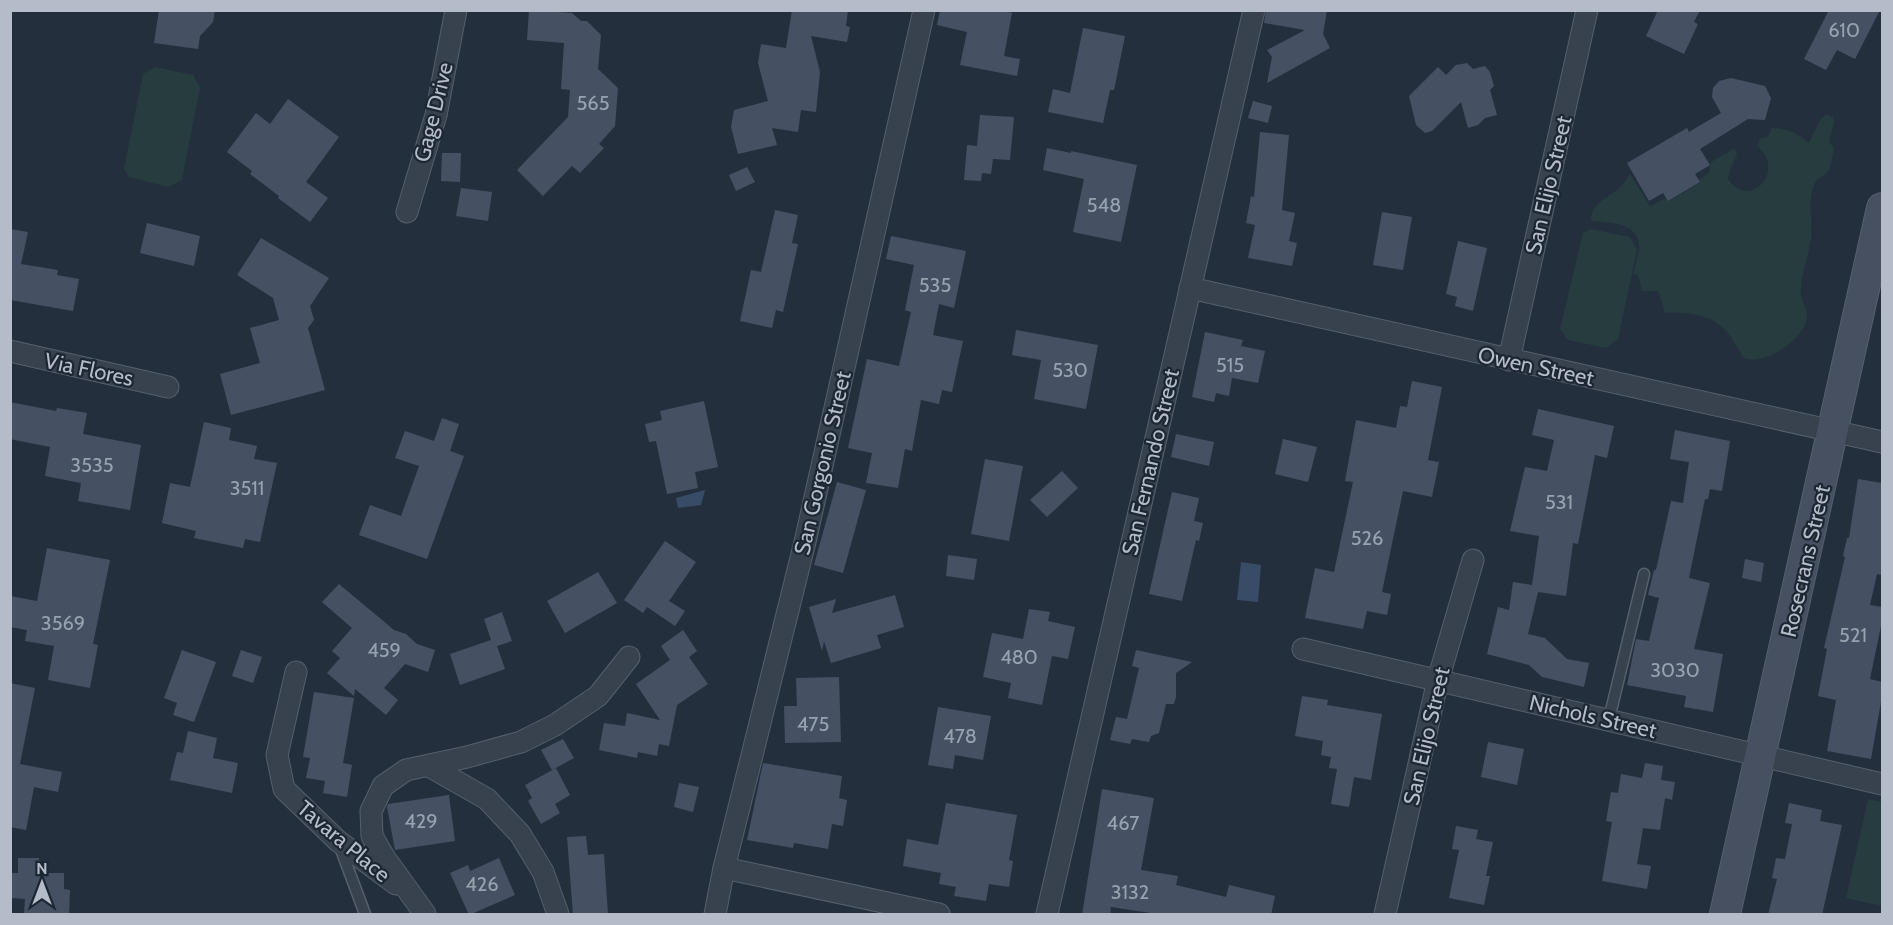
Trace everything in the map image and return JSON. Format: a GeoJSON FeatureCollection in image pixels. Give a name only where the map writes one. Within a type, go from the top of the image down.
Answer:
{"type":"FeatureCollection","features":[{"type":"Feature","properties":{"kind":"street","name":"Gage Drive"},"geometry":{"type":"LineString","coordinates":[[407,212],[436,115],[456,10]]}},
{"type":"Feature","properties":{"kind":"street","name":"San Gorgonio Street"},"geometry":{"type":"LineString","coordinates":[[716,915],[723,868],[805,542],[924,10]]}},
{"type":"Feature","properties":{"kind":"street","name":"San Fernando Street"},"geometry":{"type":"LineString","coordinates":[[1047,915],[1254,10]]}},
{"type":"Feature","properties":{"kind":"street","name":"San Elijo Street"},"geometry":{"type":"LineString","coordinates":[[1509,360],[1587,10]]}},
{"type":"Feature","properties":{"kind":"street","name":"Rosecrans Street"},"geometry":{"type":"LineString","coordinates":[[1725,915],[1882,208]]}},
{"type":"Feature","properties":{"kind":"street","name":"Owen Street"},"geometry":{"type":"LineString","coordinates":[[1190,288],[1882,442]]}},
{"type":"Feature","properties":{"kind":"street","name":"Via Flores"},"geometry":{"type":"LineString","coordinates":[[10,351],[168,387]]}},
{"type":"Feature","properties":{"kind":"street","name":"San Elijo Street"},"geometry":{"type":"LineString","coordinates":[[1385,915],[1438,680],[1473,560]]}},
{"type":"Feature","properties":{"kind":"street","name":"Nichols Street"},"geometry":{"type":"LineString","coordinates":[[1303,649],[1882,784]]}},
{"type":"Feature","properties":{"kind":"street"},"geometry":{"type":"LineString","coordinates":[[420,907],[384,857],[372,836],[371,811],[383,786],[406,770],[521,742],[555,725],[598,696],[629,657]]}},
{"type":"Feature","properties":{"kind":"street","name":"Tavara Place"},"geometry":{"type":"LineString","coordinates":[[296,672],[277,755],[284,789],[338,842],[420,907]]}},
{"type":"Feature","properties":{"kind":"street"},"geometry":{"type":"LineString","coordinates":[[429,766],[487,799],[520,834],[543,872],[558,915]]}},
{"type":"Feature","properties":{"kind":"street"},"geometry":{"type":"LineString","coordinates":[[723,868],[939,915]]}},
{"type":"Feature","properties":{"kind":"lane"},"geometry":{"type":"LineString","coordinates":[[1609,719],[1644,574]]}},
{"type":"Feature","properties":{"kind":"lane"},"geometry":{"type":"LineString","coordinates":[[338,842],[365,915]]}},
{"type":"Feature","properties":{"kind":"green space"},"geometry":{"type":"Polygon","coordinates":[[[155,67],[193,75],[200,87],[182,180],[168,187],[129,177],[124,169],[143,74],[155,67]]]}},
{"type":"Feature","properties":{"kind":"green space"},"geometry":{"type":"Polygon","coordinates":[[[1827,114],[1833,117],[1829,142],[1834,148],[1828,171],[1817,179],[1812,193],[1811,238],[1801,286],[1801,296],[1807,315],[1800,333],[1793,341],[1774,354],[1763,358],[1744,358],[1728,333],[1715,322],[1691,314],[1665,313],[1658,291],[1642,291],[1638,275],[1633,274],[1639,245],[1633,232],[1621,225],[1591,221],[1596,206],[1620,187],[1630,174],[1650,206],[1666,198],[1669,201],[1700,183],[1699,180],[1709,173],[1711,162],[1735,148],[1737,155],[1728,179],[1744,191],[1758,187],[1764,181],[1768,166],[1766,157],[1757,145],[1760,139],[1768,136],[1772,128],[1792,132],[1809,143],[1821,118],[1827,114]]]}},
{"type":"Feature","properties":{"kind":"green space"},"geometry":{"type":"Polygon","coordinates":[[[1591,229],[1630,237],[1637,250],[1618,339],[1606,348],[1568,340],[1560,329],[1583,233],[1591,229]]]}},
{"type":"Feature","properties":{"kind":"green space"},"geometry":{"type":"Polygon","coordinates":[[[1868,799],[1882,802],[1882,906],[1846,898],[1868,799]]]}},
{"type":"Feature","properties":{"kind":"water"},"geometry":{"type":"Polygon","coordinates":[[[705,490],[701,505],[678,508],[676,498],[705,490]]]}},
{"type":"Feature","properties":{"kind":"water"},"geometry":{"type":"Polygon","coordinates":[[[1241,562],[1261,565],[1258,602],[1237,600],[1241,562]]]}},
{"type":"Feature","properties":{"kind":"building"},"geometry":{"type":"Polygon","coordinates":[[[159,10],[215,10],[213,22],[200,36],[198,49],[154,43],[159,10]]]}},
{"type":"Feature","properties":{"kind":"building"},"geometry":{"type":"Polygon","coordinates":[[[529,10],[572,13],[581,21],[587,21],[601,35],[598,69],[618,88],[615,126],[599,144],[604,148],[580,173],[572,166],[543,196],[517,170],[568,117],[570,90],[561,89],[564,43],[527,40],[529,10]]]}},
{"type":"Feature","properties":{"kind":"building"},"geometry":{"type":"Polygon","coordinates":[[[792,10],[848,10],[846,26],[850,27],[847,42],[811,36],[820,72],[816,112],[801,110],[798,132],[772,128],[777,145],[738,154],[731,127],[734,110],[768,101],[758,63],[761,44],[786,48],[792,10]]]}},
{"type":"Feature","properties":{"kind":"building"},"geometry":{"type":"Polygon","coordinates":[[[940,10],[1002,10],[1012,13],[1004,56],[1020,59],[1017,76],[960,65],[967,32],[937,25],[940,10]]]}},
{"type":"Feature","properties":{"kind":"building"},"geometry":{"type":"Polygon","coordinates":[[[1266,10],[1327,10],[1323,34],[1330,48],[1267,83],[1272,57],[1267,50],[1305,30],[1264,23],[1266,10]]]}},
{"type":"Feature","properties":{"kind":"building"},"geometry":{"type":"Polygon","coordinates":[[[1658,10],[1700,10],[1694,22],[1698,24],[1684,54],[1646,36],[1658,10]]]}},
{"type":"Feature","properties":{"kind":"building"},"geometry":{"type":"Polygon","coordinates":[[[1829,10],[1880,10],[1855,59],[1837,50],[1826,70],[1804,59],[1829,10]]]}},
{"type":"Feature","properties":{"kind":"building"},"geometry":{"type":"Polygon","coordinates":[[[1083,28],[1125,36],[1114,90],[1110,90],[1103,123],[1048,112],[1053,89],[1070,93],[1083,28]]]}},
{"type":"Feature","properties":{"kind":"building"},"geometry":{"type":"Polygon","coordinates":[[[1467,63],[1473,69],[1485,66],[1490,72],[1494,86],[1490,90],[1497,115],[1485,118],[1478,125],[1468,128],[1461,102],[1432,131],[1425,133],[1416,125],[1409,96],[1438,67],[1446,75],[1456,65],[1467,63]]]}},
{"type":"Feature","properties":{"kind":"building"},"geometry":{"type":"Polygon","coordinates":[[[1731,78],[1765,86],[1771,98],[1765,120],[1748,119],[1700,149],[1710,165],[1695,174],[1700,182],[1668,201],[1663,193],[1649,201],[1627,163],[1687,128],[1689,132],[1721,113],[1712,97],[1713,88],[1719,81],[1731,78]]]}},
{"type":"Feature","properties":{"kind":"building"},"geometry":{"type":"Polygon","coordinates":[[[288,99],[339,137],[306,182],[328,198],[310,222],[278,198],[279,196],[250,174],[252,171],[227,152],[256,113],[270,124],[288,99]]]}},
{"type":"Feature","properties":{"kind":"building"},"geometry":{"type":"Polygon","coordinates":[[[1253,101],[1272,106],[1268,123],[1248,118],[1253,101]]]}},
{"type":"Feature","properties":{"kind":"building"},"geometry":{"type":"Polygon","coordinates":[[[980,115],[1014,117],[1010,160],[993,159],[991,174],[982,173],[981,181],[964,180],[967,145],[977,146],[980,115]]]}},
{"type":"Feature","properties":{"kind":"building"},"geometry":{"type":"Polygon","coordinates":[[[1260,132],[1289,135],[1282,210],[1295,213],[1289,241],[1297,243],[1292,266],[1248,258],[1255,225],[1246,223],[1251,196],[1254,197],[1260,132]]]}},
{"type":"Feature","properties":{"kind":"building"},"geometry":{"type":"Polygon","coordinates":[[[1047,148],[1137,165],[1121,242],[1073,232],[1084,179],[1043,170],[1047,148]]]}},
{"type":"Feature","properties":{"kind":"building"},"geometry":{"type":"Polygon","coordinates":[[[442,153],[461,153],[460,182],[441,181],[442,153]]]}},
{"type":"Feature","properties":{"kind":"building"},"geometry":{"type":"Polygon","coordinates":[[[747,167],[755,182],[736,191],[729,175],[747,167]]]}},
{"type":"Feature","properties":{"kind":"building"},"geometry":{"type":"Polygon","coordinates":[[[461,188],[492,192],[488,221],[456,216],[461,188]]]}},
{"type":"Feature","properties":{"kind":"building"},"geometry":{"type":"Polygon","coordinates":[[[775,210],[798,215],[792,243],[798,244],[783,312],[776,310],[772,328],[740,321],[751,270],[761,272],[775,210]]]}},
{"type":"Feature","properties":{"kind":"building"},"geometry":{"type":"Polygon","coordinates":[[[1382,212],[1412,217],[1403,270],[1373,265],[1382,212]]]}},
{"type":"Feature","properties":{"kind":"building"},"geometry":{"type":"Polygon","coordinates":[[[147,223],[200,236],[194,266],[140,253],[147,223]]]}},
{"type":"Feature","properties":{"kind":"building"},"geometry":{"type":"Polygon","coordinates":[[[10,229],[28,232],[21,264],[58,270],[57,275],[79,279],[73,311],[10,300],[10,229]]]}},
{"type":"Feature","properties":{"kind":"building"},"geometry":{"type":"Polygon","coordinates":[[[891,236],[966,251],[954,308],[939,304],[933,335],[963,341],[952,392],[942,390],[939,404],[921,400],[912,451],[905,449],[898,488],[866,483],[872,453],[848,448],[867,359],[899,366],[911,312],[905,310],[914,265],[886,259],[891,236]]]}},
{"type":"Feature","properties":{"kind":"building"},"geometry":{"type":"Polygon","coordinates":[[[261,238],[329,278],[310,306],[314,320],[308,328],[325,390],[231,415],[220,374],[260,363],[250,328],[279,320],[273,298],[237,275],[261,238]]]}},
{"type":"Feature","properties":{"kind":"building"},"geometry":{"type":"Polygon","coordinates":[[[1458,241],[1487,248],[1473,311],[1455,306],[1457,297],[1446,294],[1458,241]]]}},
{"type":"Feature","properties":{"kind":"building"},"geometry":{"type":"Polygon","coordinates":[[[1016,330],[1098,345],[1086,409],[1034,399],[1041,360],[1012,355],[1016,330]]]}},
{"type":"Feature","properties":{"kind":"building"},"geometry":{"type":"Polygon","coordinates":[[[1205,332],[1243,340],[1241,346],[1265,351],[1258,383],[1232,378],[1229,396],[1216,393],[1214,402],[1192,397],[1205,332]]]}},
{"type":"Feature","properties":{"kind":"building"},"geometry":{"type":"Polygon","coordinates":[[[1412,381],[1442,387],[1428,460],[1439,462],[1432,497],[1403,491],[1382,592],[1391,594],[1387,615],[1367,611],[1363,629],[1305,618],[1315,568],[1334,572],[1353,482],[1345,481],[1356,420],[1396,428],[1400,406],[1407,407],[1412,381]]]}},
{"type":"Feature","properties":{"kind":"building"},"geometry":{"type":"Polygon","coordinates":[[[704,401],[718,467],[695,472],[698,488],[667,494],[656,441],[649,442],[645,424],[662,420],[660,411],[704,401]]]}},
{"type":"Feature","properties":{"kind":"building"},"geometry":{"type":"Polygon","coordinates":[[[10,402],[56,411],[57,408],[87,413],[83,434],[141,445],[130,510],[78,501],[81,483],[45,476],[50,447],[10,439],[10,402]]]}},
{"type":"Feature","properties":{"kind":"building"},"geometry":{"type":"Polygon","coordinates":[[[1538,409],[1614,426],[1607,458],[1595,455],[1578,544],[1573,543],[1566,596],[1538,592],[1528,634],[1545,638],[1567,659],[1589,663],[1584,687],[1542,677],[1529,665],[1487,654],[1498,607],[1509,610],[1513,582],[1532,585],[1539,536],[1510,531],[1525,467],[1547,471],[1554,440],[1532,435],[1538,409]]]}},
{"type":"Feature","properties":{"kind":"building"},"geometry":{"type":"Polygon","coordinates":[[[442,418],[459,424],[450,451],[464,456],[427,559],[359,535],[370,505],[401,516],[419,466],[395,458],[405,431],[434,441],[442,418]]]}},
{"type":"Feature","properties":{"kind":"building"},"geometry":{"type":"Polygon","coordinates":[[[204,422],[231,428],[229,440],[257,446],[254,459],[277,463],[260,542],[245,539],[243,548],[194,538],[196,531],[162,523],[170,483],[190,487],[204,422]]]}},
{"type":"Feature","properties":{"kind":"building"},"geometry":{"type":"Polygon","coordinates":[[[1675,430],[1730,441],[1722,491],[1710,489],[1708,499],[1705,499],[1689,578],[1710,583],[1694,649],[1723,654],[1713,712],[1684,707],[1686,696],[1627,685],[1636,639],[1649,641],[1659,598],[1648,595],[1654,570],[1656,570],[1671,501],[1683,503],[1689,462],[1670,459],[1675,430]]]}},
{"type":"Feature","properties":{"kind":"building"},"geometry":{"type":"Polygon","coordinates":[[[1176,434],[1214,442],[1209,466],[1171,457],[1176,434]]]}},
{"type":"Feature","properties":{"kind":"building"},"geometry":{"type":"Polygon","coordinates":[[[1283,439],[1317,447],[1308,482],[1275,474],[1283,439]]]}},
{"type":"Feature","properties":{"kind":"building"},"geometry":{"type":"Polygon","coordinates":[[[985,459],[1023,466],[1009,541],[971,534],[985,459]]]}},
{"type":"Feature","properties":{"kind":"building"},"geometry":{"type":"Polygon","coordinates":[[[1062,471],[1078,488],[1047,517],[1030,500],[1062,471]]]}},
{"type":"Feature","properties":{"kind":"building"},"geometry":{"type":"Polygon","coordinates":[[[1858,479],[1882,483],[1882,575],[1877,574],[1870,605],[1882,607],[1882,621],[1870,679],[1882,682],[1882,696],[1871,759],[1827,751],[1836,700],[1818,696],[1827,649],[1824,648],[1845,557],[1843,556],[1847,538],[1849,538],[1858,479]]]}},
{"type":"Feature","properties":{"kind":"building"},"geometry":{"type":"Polygon","coordinates":[[[837,482],[866,490],[843,573],[814,565],[837,482]]]}},
{"type":"Feature","properties":{"kind":"building"},"geometry":{"type":"Polygon","coordinates":[[[1172,492],[1199,498],[1194,521],[1203,523],[1199,541],[1196,540],[1182,601],[1149,594],[1172,492]]]}},
{"type":"Feature","properties":{"kind":"building"},"geometry":{"type":"Polygon","coordinates":[[[665,541],[696,562],[669,601],[685,611],[675,626],[647,607],[643,613],[624,600],[665,541]]]}},
{"type":"Feature","properties":{"kind":"building"},"geometry":{"type":"Polygon","coordinates":[[[47,548],[110,560],[93,644],[98,645],[90,688],[48,680],[54,646],[25,641],[27,630],[10,627],[10,596],[37,601],[47,548]]]}},
{"type":"Feature","properties":{"kind":"building"},"geometry":{"type":"Polygon","coordinates":[[[948,555],[977,559],[974,580],[946,576],[948,555]]]}},
{"type":"Feature","properties":{"kind":"building"},"geometry":{"type":"Polygon","coordinates":[[[1745,559],[1764,563],[1761,582],[1742,578],[1745,559]]]}},
{"type":"Feature","properties":{"kind":"building"},"geometry":{"type":"Polygon","coordinates":[[[598,572],[617,603],[565,633],[547,601],[598,572]]]}},
{"type":"Feature","properties":{"kind":"building"},"geometry":{"type":"Polygon","coordinates":[[[339,584],[394,630],[406,634],[417,644],[435,650],[428,672],[405,664],[384,688],[398,700],[386,715],[355,689],[354,696],[327,673],[340,658],[332,651],[352,628],[322,602],[339,584]]]}},
{"type":"Feature","properties":{"kind":"building"},"geometry":{"type":"Polygon","coordinates":[[[895,595],[904,627],[877,635],[881,648],[831,663],[824,641],[822,651],[809,607],[836,599],[832,613],[895,595]]]}},
{"type":"Feature","properties":{"kind":"building"},"geometry":{"type":"Polygon","coordinates":[[[1029,609],[1050,612],[1048,621],[1075,627],[1068,659],[1052,656],[1042,705],[1008,698],[1011,683],[983,677],[992,633],[1023,639],[1029,609]]]}},
{"type":"Feature","properties":{"kind":"building"},"geometry":{"type":"Polygon","coordinates":[[[502,612],[512,641],[497,646],[505,669],[460,685],[450,654],[491,640],[484,619],[502,612]]]}},
{"type":"Feature","properties":{"kind":"building"},"geometry":{"type":"Polygon","coordinates":[[[683,630],[697,651],[689,657],[708,684],[677,705],[669,746],[659,744],[657,756],[638,752],[637,758],[599,750],[604,723],[625,726],[627,713],[660,720],[636,684],[670,660],[661,646],[683,630]]]}},
{"type":"Feature","properties":{"kind":"building"},"geometry":{"type":"Polygon","coordinates":[[[182,650],[216,662],[194,722],[173,715],[177,703],[164,698],[182,650]]]}},
{"type":"Feature","properties":{"kind":"building"},"geometry":{"type":"Polygon","coordinates":[[[241,650],[262,657],[253,683],[232,676],[241,650]]]}},
{"type":"Feature","properties":{"kind":"building"},"geometry":{"type":"Polygon","coordinates":[[[1136,650],[1192,662],[1176,673],[1176,697],[1174,704],[1166,704],[1159,733],[1151,736],[1149,742],[1132,739],[1130,744],[1110,740],[1116,717],[1127,719],[1139,668],[1132,666],[1136,650]]]}},
{"type":"Feature","properties":{"kind":"building"},"geometry":{"type":"Polygon","coordinates":[[[839,677],[841,742],[785,743],[784,706],[797,706],[796,678],[839,677]]]}},
{"type":"Feature","properties":{"kind":"building"},"geometry":{"type":"Polygon","coordinates":[[[10,683],[35,688],[20,764],[62,772],[58,792],[34,787],[26,830],[10,827],[10,683]]]}},
{"type":"Feature","properties":{"kind":"building"},"geometry":{"type":"Polygon","coordinates":[[[314,692],[354,698],[343,763],[352,765],[347,797],[323,793],[325,781],[306,778],[310,758],[303,757],[314,692]]]}},
{"type":"Feature","properties":{"kind":"building"},"geometry":{"type":"Polygon","coordinates":[[[1302,696],[1328,700],[1327,705],[1382,714],[1371,780],[1354,777],[1349,807],[1331,804],[1337,769],[1329,768],[1331,757],[1321,755],[1323,741],[1295,736],[1302,696]]]}},
{"type":"Feature","properties":{"kind":"building"},"geometry":{"type":"Polygon","coordinates":[[[938,707],[991,716],[983,760],[955,755],[953,769],[928,765],[938,707]]]}},
{"type":"Feature","properties":{"kind":"building"},"geometry":{"type":"Polygon","coordinates":[[[188,731],[217,738],[213,758],[238,763],[232,793],[170,780],[177,752],[183,753],[188,731]]]}},
{"type":"Feature","properties":{"kind":"building"},"geometry":{"type":"Polygon","coordinates":[[[563,739],[574,758],[552,770],[541,750],[563,739]]]}},
{"type":"Feature","properties":{"kind":"building"},"geometry":{"type":"Polygon","coordinates":[[[1488,742],[1524,749],[1517,785],[1481,777],[1488,742]]]}},
{"type":"Feature","properties":{"kind":"building"},"geometry":{"type":"Polygon","coordinates":[[[763,763],[842,776],[839,798],[847,800],[843,826],[832,824],[828,849],[794,843],[793,848],[747,840],[763,763]]]}},
{"type":"Feature","properties":{"kind":"building"},"geometry":{"type":"Polygon","coordinates":[[[1645,763],[1663,766],[1661,780],[1675,782],[1672,800],[1665,798],[1660,830],[1643,828],[1637,864],[1651,866],[1647,889],[1602,881],[1612,822],[1606,821],[1611,792],[1618,793],[1621,774],[1642,778],[1645,763]]]}},
{"type":"Feature","properties":{"kind":"building"},"geometry":{"type":"Polygon","coordinates":[[[556,768],[570,795],[555,804],[560,813],[541,824],[528,801],[532,798],[525,785],[556,768]]]}},
{"type":"Feature","properties":{"kind":"building"},"geometry":{"type":"Polygon","coordinates":[[[679,783],[699,787],[693,812],[674,807],[679,783]]]}},
{"type":"Feature","properties":{"kind":"building"},"geometry":{"type":"Polygon","coordinates":[[[1102,789],[1154,798],[1141,870],[1178,876],[1176,885],[1226,897],[1229,885],[1275,896],[1271,915],[1164,915],[1111,907],[1110,915],[1082,915],[1102,789]]]}},
{"type":"Feature","properties":{"kind":"building"},"geometry":{"type":"Polygon","coordinates":[[[449,795],[455,841],[395,850],[388,804],[449,795]]]}},
{"type":"Feature","properties":{"kind":"building"},"geometry":{"type":"Polygon","coordinates":[[[946,803],[1017,815],[1009,860],[1013,861],[1009,887],[989,884],[986,901],[954,896],[956,887],[939,884],[941,873],[903,866],[907,839],[938,845],[946,803]]]}},
{"type":"Feature","properties":{"kind":"building"},"geometry":{"type":"Polygon","coordinates":[[[1789,803],[1822,810],[1820,821],[1842,825],[1822,915],[1768,915],[1777,879],[1772,878],[1776,858],[1785,859],[1792,824],[1785,823],[1789,803]]]}},
{"type":"Feature","properties":{"kind":"building"},"geometry":{"type":"Polygon","coordinates":[[[1456,826],[1478,830],[1476,839],[1493,842],[1486,876],[1490,876],[1484,905],[1449,898],[1459,850],[1452,849],[1456,826]]]}},
{"type":"Feature","properties":{"kind":"building"},"geometry":{"type":"Polygon","coordinates":[[[586,836],[588,855],[604,854],[608,915],[573,915],[567,837],[586,836]]]}},
{"type":"Feature","properties":{"kind":"building"},"geometry":{"type":"Polygon","coordinates":[[[18,858],[39,858],[40,868],[48,868],[48,873],[64,873],[64,889],[70,890],[69,915],[24,915],[25,899],[11,898],[10,890],[10,873],[18,873],[18,858]]]}},
{"type":"Feature","properties":{"kind":"building"},"geometry":{"type":"Polygon","coordinates":[[[499,858],[515,895],[469,915],[450,873],[468,865],[470,871],[499,858]]]}}]}
